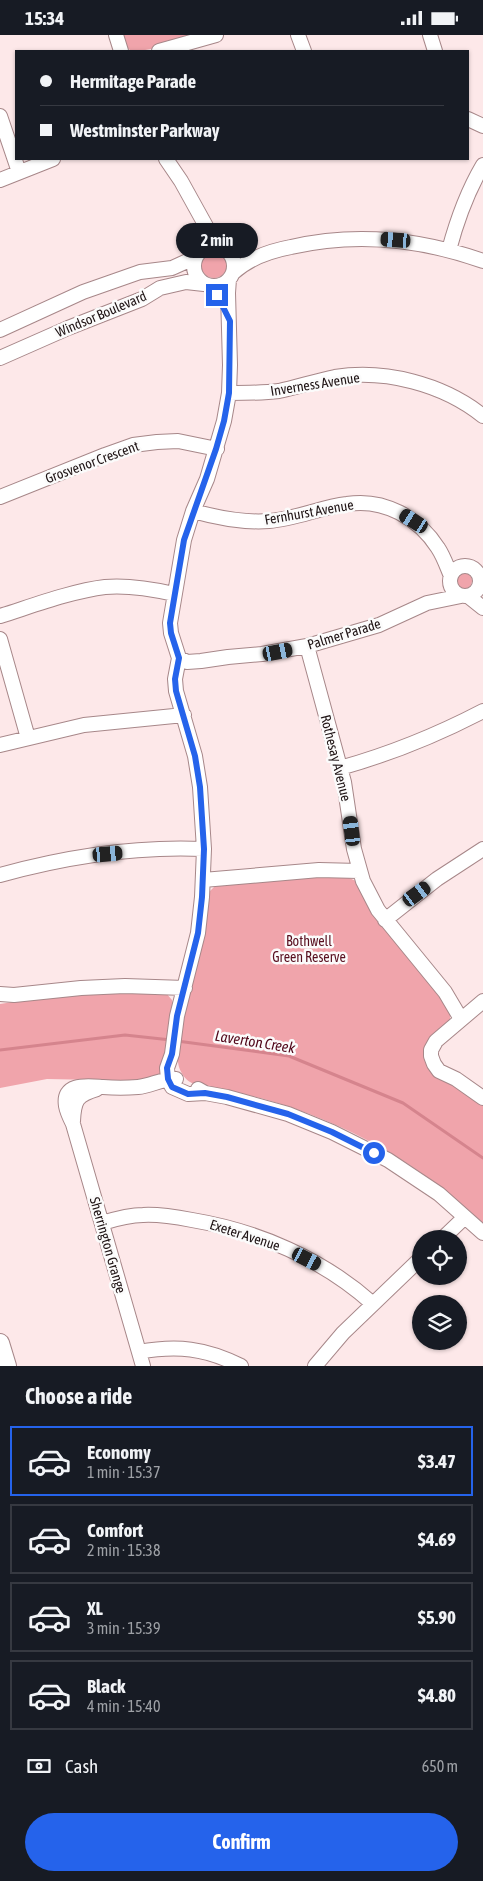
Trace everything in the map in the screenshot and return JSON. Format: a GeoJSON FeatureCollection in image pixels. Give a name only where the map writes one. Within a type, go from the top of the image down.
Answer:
{"type":"FeatureCollection","features":[{"type":"Feature","properties":{"kind":"main road"},"geometry":{"type":"LineString","coordinates":[[0,1343],[7,1366]]}},
{"type":"Feature","properties":{"kind":"street"},"geometry":{"type":"LineString","coordinates":[[116,35],[121,50]]}},
{"type":"Feature","properties":{"kind":"street"},"geometry":{"type":"LineString","coordinates":[[163,50],[216,35]]}},
{"type":"Feature","properties":{"kind":"street"},"geometry":{"type":"LineString","coordinates":[[298,35],[304,50]]}},
{"type":"Feature","properties":{"kind":"street"},"geometry":{"type":"LineString","coordinates":[[430,35],[435,50]]}},
{"type":"Feature","properties":{"kind":"street"},"geometry":{"type":"LineString","coordinates":[[0,116],[19,172]]}},
{"type":"Feature","properties":{"kind":"street"},"geometry":{"type":"LineString","coordinates":[[469,119],[483,126]]}},
{"type":"Feature","properties":{"kind":"street"},"geometry":{"type":"LineString","coordinates":[[0,180],[50,160]]}},
{"type":"Feature","properties":{"kind":"street"},"geometry":{"type":"LineString","coordinates":[[167,160],[181,181],[212,237],[233,260],[228,293],[230,321],[229,393],[224,421],[207,479],[194,511],[180,555],[170,628],[184,658],[184,715],[195,756],[200,787],[204,849],[198,933],[177,1016],[172,1054],[167,1068],[172,1082],[188,1094],[205,1093],[227,1097],[288,1114],[332,1132],[388,1160],[440,1194],[483,1233]]}},
{"type":"Feature","properties":{"kind":"street"},"geometry":{"type":"LineString","coordinates":[[449,250],[460,211],[483,165]]}},
{"type":"Feature","properties":{"kind":"street"},"geometry":{"type":"LineString","coordinates":[[197,209],[201,229],[197,255],[193,264],[196,276],[207,285],[222,303],[230,321]]}},
{"type":"Feature","properties":{"kind":"street"},"geometry":{"type":"LineString","coordinates":[[197,255],[210,245],[240,252],[272,251],[322,241],[359,239],[396,240],[449,250],[483,261]]}},
{"type":"Feature","properties":{"kind":"street"},"geometry":{"type":"LineString","coordinates":[[207,285],[220,285],[243,263],[272,251]]}},
{"type":"Feature","properties":{"kind":"street","name":"Windsor Boulevard"},"geometry":{"type":"LineString","coordinates":[[0,330],[83,292],[140,272],[172,268],[197,255]]}},
{"type":"Feature","properties":{"kind":"street","name":"Windsor Boulevard"},"geometry":{"type":"LineString","coordinates":[[0,358],[68,327],[142,299],[160,288],[186,282],[207,285]]}},
{"type":"Feature","properties":{"kind":"street","name":"Inverness Avenue"},"geometry":{"type":"LineString","coordinates":[[229,393],[278,391],[336,377],[365,375],[392,377],[424,385],[451,396],[483,416]]}},
{"type":"Feature","properties":{"kind":"street","name":"Grosvenor Crescent"},"geometry":{"type":"LineString","coordinates":[[0,497],[133,445],[157,441],[178,441],[216,449]]}},
{"type":"Feature","properties":{"kind":"street","name":"Fernhurst Avenue"},"geometry":{"type":"LineString","coordinates":[[194,511],[222,518],[269,521],[302,516],[348,503],[373,504],[394,510],[414,521],[425,530],[440,550],[454,561],[467,567]]}},
{"type":"Feature","properties":{"kind":"street","name":"Fernhurst Avenue"},"geometry":{"type":"LineString","coordinates":[[440,550],[450,578]]}},
{"type":"Feature","properties":{"kind":"street"},"geometry":{"type":"LineString","coordinates":[[483,563],[457,569],[450,578],[454,591],[483,607]]}},
{"type":"Feature","properties":{"kind":"street"},"geometry":{"type":"LineString","coordinates":[[464,596],[477,590],[481,585],[478,575],[467,567]]}},
{"type":"Feature","properties":{"kind":"street","name":"Palmer Parade"},"geometry":{"type":"LineString","coordinates":[[427,603],[444,589],[450,578]]}},
{"type":"Feature","properties":{"kind":"street"},"geometry":{"type":"LineString","coordinates":[[0,616],[105,587],[174,594]]}},
{"type":"Feature","properties":{"kind":"street","name":"Palmer Parade"},"geometry":{"type":"LineString","coordinates":[[184,658],[200,653],[228,657],[262,654],[307,646],[370,628],[427,603],[464,596]]}},
{"type":"Feature","properties":{"kind":"street"},"geometry":{"type":"LineString","coordinates":[[0,639],[28,737]]}},
{"type":"Feature","properties":{"kind":"street","name":"Rothesay Avenue"},"geometry":{"type":"LineString","coordinates":[[307,646],[340,767],[350,815],[357,865],[370,895],[385,920],[465,1016]]}},
{"type":"Feature","properties":{"kind":"street"},"geometry":{"type":"LineString","coordinates":[[340,767],[390,753],[426,739],[483,711]]}},
{"type":"Feature","properties":{"kind":"street"},"geometry":{"type":"LineString","coordinates":[[0,745],[84,725],[184,715]]}},
{"type":"Feature","properties":{"kind":"street"},"geometry":{"type":"LineString","coordinates":[[0,875],[69,859],[108,854],[147,850],[204,849]]}},
{"type":"Feature","properties":{"kind":"street"},"geometry":{"type":"LineString","coordinates":[[385,920],[437,879],[483,849]]}},
{"type":"Feature","properties":{"kind":"street"},"geometry":{"type":"LineString","coordinates":[[203,879],[357,865]]}},
{"type":"Feature","properties":{"kind":"street"},"geometry":{"type":"LineString","coordinates":[[0,1001],[7,995],[81,988],[185,988]]}},
{"type":"Feature","properties":{"kind":"street"},"geometry":{"type":"LineString","coordinates":[[483,1001],[449,1032],[436,1050],[443,1064],[456,1079],[483,1098]]}},
{"type":"Feature","properties":{"kind":"street","name":"Sherrington Grange"},"geometry":{"type":"LineString","coordinates":[[143,1366],[73,1124],[73,1096],[103,1087],[139,1087],[152,1091],[172,1082]]}},
{"type":"Feature","properties":{"kind":"street","name":"Exeter Avenue"},"geometry":{"type":"LineString","coordinates":[[102,1223],[132,1216],[158,1215],[203,1222],[240,1231],[316,1263],[373,1304]]}},
{"type":"Feature","properties":{"kind":"street"},"geometry":{"type":"LineString","coordinates":[[451,1230],[465,1217]]}},
{"type":"Feature","properties":{"kind":"street"},"geometry":{"type":"LineString","coordinates":[[315,1366],[342,1333],[412,1267]]}},
{"type":"Feature","properties":{"kind":"street"},"geometry":{"type":"LineString","coordinates":[[139,1352],[170,1347],[193,1349],[240,1366]]}},
{"type":"Feature","properties":{"kind":"green space"},"geometry":{"type":"Polygon","coordinates":[[[122,35],[198,35],[143,50],[130,50],[122,35]]]}},
{"type":"Feature","properties":{"kind":"green space"},"geometry":{"type":"Polygon","coordinates":[[[214,252],[223,256],[227,265],[223,274],[214,278],[205,274],[201,265],[205,256],[214,252]]]}},
{"type":"Feature","properties":{"kind":"green space"},"geometry":{"type":"Polygon","coordinates":[[[464,573],[472,581],[464,589],[456,581],[464,573]]]}},
{"type":"Feature","properties":{"kind":"green space","name":"Bothwell Green Reserve"},"geometry":{"type":"Polygon","coordinates":[[[322,875],[347,877],[356,881],[450,1011],[450,1021],[432,1041],[434,1072],[483,1105],[483,1223],[435,1182],[409,1164],[353,1133],[324,1120],[264,1099],[193,1084],[183,1076],[179,1067],[178,1043],[201,948],[209,892],[215,886],[222,884],[322,875]]]}},
{"type":"Feature","properties":{"kind":"green space"},"geometry":{"type":"Polygon","coordinates":[[[68,993],[166,993],[173,1004],[167,1036],[165,1066],[162,1074],[147,1081],[47,1079],[0,1088],[0,1004],[68,993]]]}},
{"type":"Feature","properties":{"kind":"waterway","name":"Laverton Creek"},"geometry":{"type":"LineString","coordinates":[[0,1050],[125,1035],[171,1040]]}},
{"type":"Feature","properties":{"kind":"waterway","name":"Laverton Creek"},"geometry":{"type":"LineString","coordinates":[[177,1041],[289,1056],[403,1103],[483,1158]]}},
{"type":"Feature","properties":{"kind":"route"},"geometry":{"type":"LineString","coordinates":[[217,295],[230,321],[229,393],[224,421],[207,479],[194,511],[180,555],[170,623],[171,633],[179,658],[175,679],[176,691],[195,756],[200,787],[204,849],[198,933],[177,1016],[172,1054],[167,1068],[168,1079],[172,1087],[188,1094],[205,1093],[227,1097],[288,1114],[332,1132],[374,1153]]}}]}
